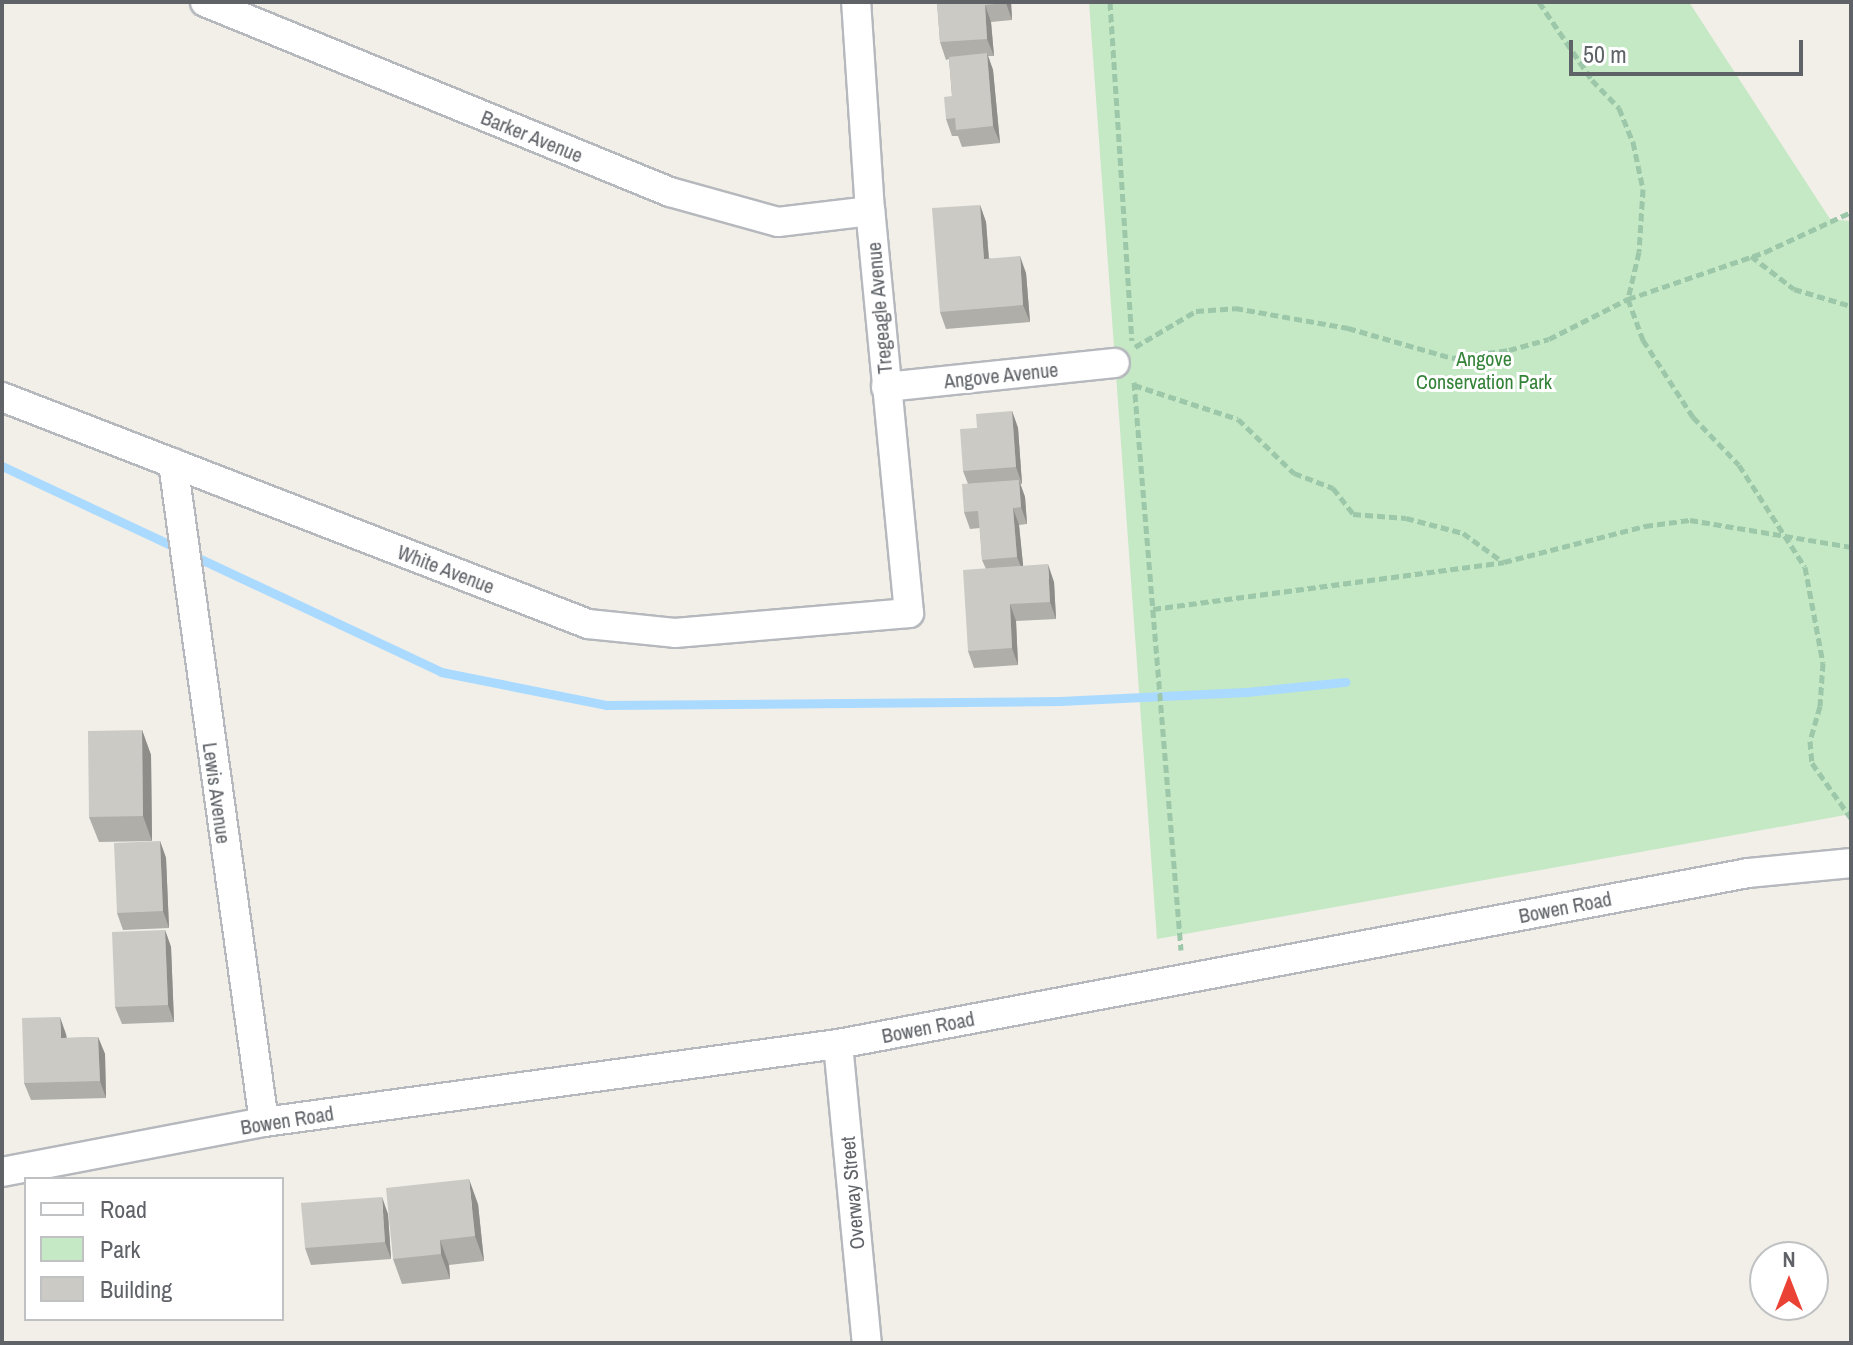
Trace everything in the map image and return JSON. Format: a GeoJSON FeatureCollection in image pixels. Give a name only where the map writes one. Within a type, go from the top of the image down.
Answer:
{"type":"FeatureCollection","features":[{"type":"Feature","properties":{"kind":"street","name":"Barker Avenue"},"geometry":{"type":"LineString","coordinates":[[205,2],[670,192],[778,222],[870,211]]}},
{"type":"Feature","properties":{"kind":"street","name":"Tregeagle Avenue"},"geometry":{"type":"LineString","coordinates":[[856,2],[870,211],[909,613]]}},
{"type":"Feature","properties":{"kind":"street","name":"Angove Avenue"},"geometry":{"type":"LineString","coordinates":[[886,387],[1115,363]]}},
{"type":"Feature","properties":{"kind":"street","name":"White Avenue"},"geometry":{"type":"LineString","coordinates":[[2,397],[588,624],[675,633],[909,613]]}},
{"type":"Feature","properties":{"kind":"street","name":"Lewis Avenue"},"geometry":{"type":"LineString","coordinates":[[173,463],[264,1122]]}},
{"type":"Feature","properties":{"kind":"street","name":"Bowen Road"},"geometry":{"type":"LineString","coordinates":[[2,1172],[264,1122],[838,1044],[1748,873],[1851,863]]}},
{"type":"Feature","properties":{"kind":"street","name":"Overway Street"},"geometry":{"type":"LineString","coordinates":[[838,1044],[867,1343]]}},
{"type":"Feature","properties":{"kind":"path"},"geometry":{"type":"LineString","coordinates":[[1539,2],[1592,80],[1619,108],[1633,142],[1643,189],[1639,252],[1628,299],[1643,340],[1693,417],[1739,465],[1805,567],[1823,663],[1820,706],[1810,741],[1812,763],[1851,818]]}},
{"type":"Feature","properties":{"kind":"path"},"geometry":{"type":"LineString","coordinates":[[1115,363],[1147,337],[1196,311],[1235,308],[1334,325],[1452,358],[1549,339],[1628,299],[1751,256],[1851,212]]}},
{"type":"Feature","properties":{"kind":"path"},"geometry":{"type":"LineString","coordinates":[[1751,256],[1794,289],[1851,306]]}},
{"type":"Feature","properties":{"kind":"path"},"geometry":{"type":"LineString","coordinates":[[1134,385],[1238,419],[1294,473],[1333,488],[1353,514],[1406,518],[1463,533],[1504,562]]}},
{"type":"Feature","properties":{"kind":"path"},"geometry":{"type":"LineString","coordinates":[[1153,609],[1504,562],[1645,526],[1690,520],[1722,522],[1789,540],[1851,547]]}},
{"type":"Feature","properties":{"kind":"path"},"geometry":{"type":"LineString","coordinates":[[1160,675],[1183,979]]}},
{"type":"Feature","properties":{"kind":"green space","name":"Angove Conservation Park"},"geometry":{"type":"Polygon","coordinates":[[[1089,2],[1689,2],[1830,219],[1849,221],[1851,814],[1157,939],[1089,2]]]}},
{"type":"Feature","properties":{"kind":"building"},"geometry":{"type":"Polygon","coordinates":[[[937,2],[1006,3],[985,5],[987,39],[940,42],[937,2]]]}},
{"type":"Feature","properties":{"kind":"building"},"geometry":{"type":"Polygon","coordinates":[[[987,53],[993,126],[956,130],[955,118],[946,119],[944,97],[952,96],[949,57],[987,53]]]}},
{"type":"Feature","properties":{"kind":"building"},"geometry":{"type":"Polygon","coordinates":[[[980,205],[984,259],[1020,256],[1023,305],[940,312],[932,208],[980,205]]]}},
{"type":"Feature","properties":{"kind":"building"},"geometry":{"type":"Polygon","coordinates":[[[1012,411],[1016,467],[963,471],[960,429],[977,428],[976,414],[1012,411]]]}},
{"type":"Feature","properties":{"kind":"building"},"geometry":{"type":"Polygon","coordinates":[[[1019,480],[1021,507],[1013,508],[1017,557],[982,560],[978,511],[964,512],[962,484],[1019,480]]]}},
{"type":"Feature","properties":{"kind":"building"},"geometry":{"type":"Polygon","coordinates":[[[1048,564],[1050,602],[1010,604],[1012,648],[968,651],[963,570],[1048,564]]]}},
{"type":"Feature","properties":{"kind":"building"},"geometry":{"type":"Polygon","coordinates":[[[142,730],[143,816],[89,817],[88,731],[142,730]]]}},
{"type":"Feature","properties":{"kind":"building"},"geometry":{"type":"Polygon","coordinates":[[[160,841],[163,911],[117,913],[114,843],[160,841]]]}},
{"type":"Feature","properties":{"kind":"building"},"geometry":{"type":"Polygon","coordinates":[[[165,930],[168,1005],[115,1007],[112,932],[165,930]]]}},
{"type":"Feature","properties":{"kind":"building"},"geometry":{"type":"Polygon","coordinates":[[[60,1017],[61,1038],[98,1037],[100,1081],[24,1083],[22,1018],[60,1017]]]}},
{"type":"Feature","properties":{"kind":"building"},"geometry":{"type":"Polygon","coordinates":[[[469,1179],[475,1236],[440,1240],[441,1254],[393,1259],[386,1188],[469,1179]]]}},
{"type":"Feature","properties":{"kind":"building"},"geometry":{"type":"Polygon","coordinates":[[[382,1197],[385,1242],[305,1248],[301,1203],[382,1197]]]}},
{"type":"Feature","properties":{"kind":"waterway"},"geometry":{"type":"LineString","coordinates":[[2,466],[441,672],[606,705],[1060,701],[1246,692],[1345,682]]}}]}
